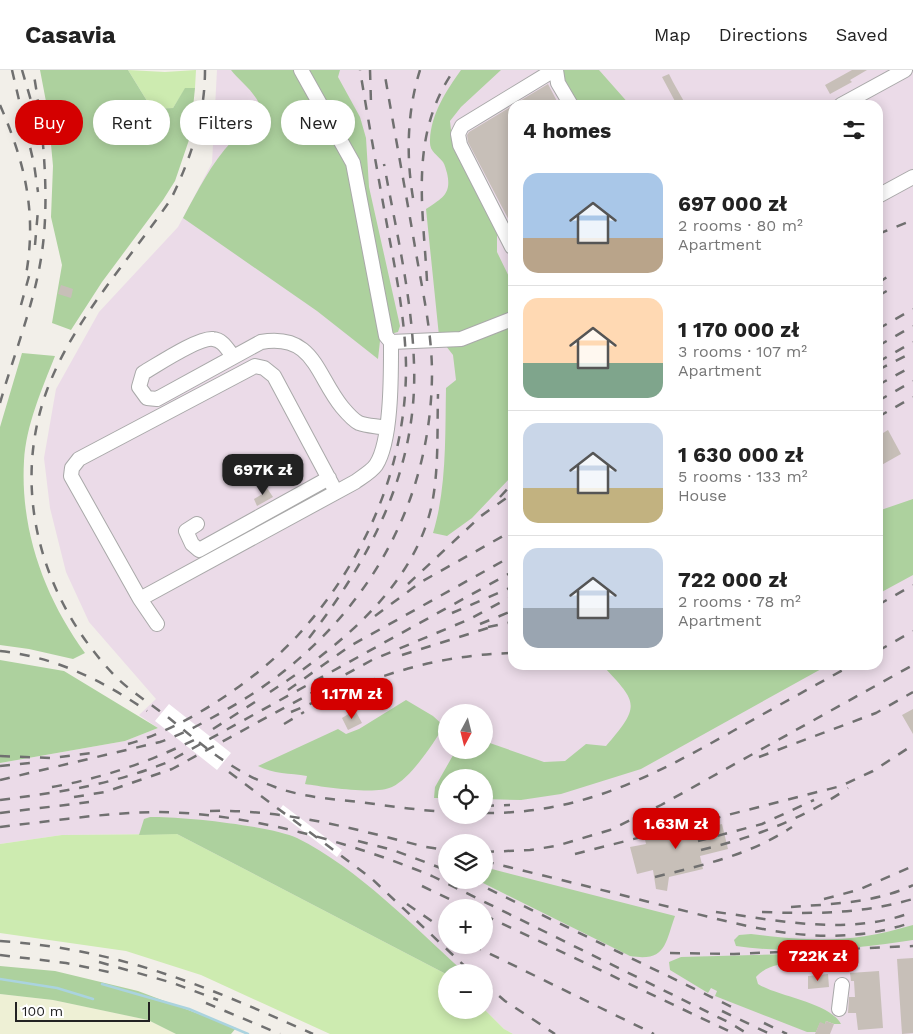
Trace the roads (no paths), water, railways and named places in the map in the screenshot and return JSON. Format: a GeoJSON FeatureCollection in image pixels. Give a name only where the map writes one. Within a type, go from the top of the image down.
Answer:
{"type":"FeatureCollection","features":[{"type":"Feature","properties":{"kind":"lane"},"geometry":{"type":"LineString","coordinates":[[140,599],[355,482],[376,466],[382,451],[391,396],[391,342],[386,336],[353,162],[301,70]]}},
{"type":"Feature","properties":{"kind":"lane"},"geometry":{"type":"LineString","coordinates":[[508,239],[460,145],[459,130],[462,126],[555,70],[558,83],[568,100]]}},
{"type":"Feature","properties":{"kind":"lane"},"geometry":{"type":"LineString","coordinates":[[851,100],[905,70]]}},
{"type":"Feature","properties":{"kind":"lane"},"geometry":{"type":"LineString","coordinates":[[883,193],[913,177]]}},
{"type":"Feature","properties":{"kind":"lane"},"geometry":{"type":"LineString","coordinates":[[391,342],[461,339],[508,321]]}},
{"type":"Feature","properties":{"kind":"lane"},"geometry":{"type":"LineString","coordinates":[[233,356],[222,342],[212,338],[197,343],[143,373],[139,387],[146,398],[157,399],[233,356],[261,342],[274,340],[296,345],[307,351],[347,413],[358,422],[386,428]]}},
{"type":"Feature","properties":{"kind":"lane"},"geometry":{"type":"LineString","coordinates":[[157,624],[140,599],[71,476],[72,468],[79,459],[255,366],[264,368],[274,376],[336,492]]}},
{"type":"Feature","properties":{"kind":"lane"},"geometry":{"type":"LineString","coordinates":[[197,524],[186,531],[192,544],[199,550],[329,478]]}},
{"type":"Feature","properties":{"kind":"lane"},"geometry":{"type":"LineString","coordinates":[[839,1010],[842,985]]}},
{"type":"Feature","properties":{"kind":"waterway"},"geometry":{"type":"LineString","coordinates":[[0,979],[57,988],[93,999]]}},
{"type":"Feature","properties":{"kind":"waterway"},"geometry":{"type":"LineString","coordinates":[[102,984],[189,1009],[248,1034]]}},
{"type":"Feature","properties":{"kind":"railway"},"geometry":{"type":"LineString","coordinates":[[12,70],[34,164],[38,192]]}},
{"type":"Feature","properties":{"kind":"railway"},"geometry":{"type":"LineString","coordinates":[[22,70],[31,100]]}},
{"type":"Feature","properties":{"kind":"railway"},"geometry":{"type":"LineString","coordinates":[[0,403],[24,328],[42,252],[45,208],[44,161],[40,114],[33,70]]}},
{"type":"Feature","properties":{"kind":"railway"},"geometry":{"type":"LineString","coordinates":[[205,70],[200,120],[196,136],[185,168],[171,199],[87,314],[58,364],[47,390],[36,428],[32,467],[33,505],[40,542],[52,579],[68,613],[90,646],[115,676],[206,748],[232,766],[260,781],[296,793],[327,799],[438,811]]}},
{"type":"Feature","properties":{"kind":"railway"},"geometry":{"type":"LineString","coordinates":[[128,744],[174,726],[197,714],[243,684],[283,651],[323,605],[344,575],[363,542],[378,509],[390,474],[399,438],[406,364],[398,284],[360,70]]}},
{"type":"Feature","properties":{"kind":"railway"},"geometry":{"type":"LineString","coordinates":[[370,70],[371,103]]}},
{"type":"Feature","properties":{"kind":"railway"},"geometry":{"type":"LineString","coordinates":[[0,780],[160,742],[185,732],[224,711],[269,682],[310,649],[345,612],[375,571],[399,526],[417,478],[428,428],[432,374],[426,310],[384,70]]}},
{"type":"Feature","properties":{"kind":"railway"},"geometry":{"type":"LineString","coordinates":[[413,198],[409,166],[409,134],[412,101],[420,70]]}},
{"type":"Feature","properties":{"kind":"railway"},"geometry":{"type":"LineString","coordinates":[[427,281],[422,198],[425,146],[430,120],[440,95],[454,70]]}},
{"type":"Feature","properties":{"kind":"railway"},"geometry":{"type":"LineString","coordinates":[[0,105],[16,147],[27,188],[30,230],[26,275]]}},
{"type":"Feature","properties":{"kind":"railway"},"geometry":{"type":"LineString","coordinates":[[309,638],[331,608],[371,544],[399,475],[408,439],[413,402],[413,339],[403,264],[384,164]]}},
{"type":"Feature","properties":{"kind":"railway"},"geometry":{"type":"LineString","coordinates":[[35,245],[38,210]]}},
{"type":"Feature","properties":{"kind":"railway"},"geometry":{"type":"LineString","coordinates":[[883,232],[913,220]]}},
{"type":"Feature","properties":{"kind":"railway"},"geometry":{"type":"LineString","coordinates":[[21,305],[31,269]]}},
{"type":"Feature","properties":{"kind":"railway"},"geometry":{"type":"LineString","coordinates":[[883,280],[887,277]]}},
{"type":"Feature","properties":{"kind":"railway"},"geometry":{"type":"LineString","coordinates":[[883,293],[892,288]]}},
{"type":"Feature","properties":{"kind":"railway"},"geometry":{"type":"LineString","coordinates":[[883,326],[913,309]]}},
{"type":"Feature","properties":{"kind":"railway"},"geometry":{"type":"LineString","coordinates":[[883,343],[913,326]]}},
{"type":"Feature","properties":{"kind":"railway"},"geometry":{"type":"LineString","coordinates":[[883,359],[913,342]]}},
{"type":"Feature","properties":{"kind":"railway"},"geometry":{"type":"LineString","coordinates":[[883,367],[913,352]]}},
{"type":"Feature","properties":{"kind":"railway"},"geometry":{"type":"LineString","coordinates":[[883,382],[913,366]]}},
{"type":"Feature","properties":{"kind":"railway"},"geometry":{"type":"LineString","coordinates":[[883,398],[913,381]]}},
{"type":"Feature","properties":{"kind":"railway"},"geometry":{"type":"LineString","coordinates":[[270,692],[321,656],[346,635],[369,613],[409,563],[423,534],[432,504],[437,463],[438,394]]}},
{"type":"Feature","properties":{"kind":"railway"},"geometry":{"type":"LineString","coordinates":[[883,414],[913,397]]}},
{"type":"Feature","properties":{"kind":"railway"},"geometry":{"type":"LineString","coordinates":[[500,497],[508,488]]}},
{"type":"Feature","properties":{"kind":"railway"},"geometry":{"type":"LineString","coordinates":[[408,584],[481,516],[508,497]]}},
{"type":"Feature","properties":{"kind":"railway"},"geometry":{"type":"LineString","coordinates":[[375,616],[421,582],[508,533]]}},
{"type":"Feature","properties":{"kind":"railway"},"geometry":{"type":"LineString","coordinates":[[288,690],[350,646],[508,558]]}},
{"type":"Feature","properties":{"kind":"railway"},"geometry":{"type":"LineString","coordinates":[[0,800],[65,791],[106,782],[168,762],[508,574]]}},
{"type":"Feature","properties":{"kind":"railway"},"geometry":{"type":"LineString","coordinates":[[883,602],[913,585]]}},
{"type":"Feature","properties":{"kind":"railway"},"geometry":{"type":"LineString","coordinates":[[452,613],[508,589]]}},
{"type":"Feature","properties":{"kind":"railway"},"geometry":{"type":"LineString","coordinates":[[74,797],[105,792],[172,769],[372,660],[470,619],[508,598]]}},
{"type":"Feature","properties":{"kind":"railway"},"geometry":{"type":"LineString","coordinates":[[480,624],[508,613]]}},
{"type":"Feature","properties":{"kind":"railway"},"geometry":{"type":"LineString","coordinates":[[488,627],[508,623]]}},
{"type":"Feature","properties":{"kind":"railway"},"geometry":{"type":"LineString","coordinates":[[402,655],[494,626]]}},
{"type":"Feature","properties":{"kind":"railway"},"geometry":{"type":"LineString","coordinates":[[883,648],[913,631]]}},
{"type":"Feature","properties":{"kind":"railway"},"geometry":{"type":"LineString","coordinates":[[0,651],[59,664],[113,689],[147,711]]}},
{"type":"Feature","properties":{"kind":"railway"},"geometry":{"type":"LineString","coordinates":[[291,712],[399,671],[453,659],[508,653]]}},
{"type":"Feature","properties":{"kind":"railway"},"geometry":{"type":"LineString","coordinates":[[493,852],[530,850],[556,846],[610,830],[661,805],[913,665]]}},
{"type":"Feature","properties":{"kind":"railway"},"geometry":{"type":"LineString","coordinates":[[493,813],[519,812],[552,807],[584,800],[614,790],[703,748],[843,670]]}},
{"type":"Feature","properties":{"kind":"railway"},"geometry":{"type":"LineString","coordinates":[[759,757],[876,713],[913,692]]}},
{"type":"Feature","properties":{"kind":"railway"},"geometry":{"type":"LineString","coordinates":[[213,729],[255,702]]}},
{"type":"Feature","properties":{"kind":"railway"},"geometry":{"type":"LineString","coordinates":[[284,724],[304,712]]}},
{"type":"Feature","properties":{"kind":"railway"},"geometry":{"type":"LineString","coordinates":[[52,787],[126,768],[196,739]]}},
{"type":"Feature","properties":{"kind":"railway"},"geometry":{"type":"LineString","coordinates":[[575,854],[841,786],[873,771],[913,745]]}},
{"type":"Feature","properties":{"kind":"railway"},"geometry":{"type":"LineString","coordinates":[[0,756],[51,758],[92,753]]}},
{"type":"Feature","properties":{"kind":"railway"},"geometry":{"type":"LineString","coordinates":[[0,766],[30,763]]}},
{"type":"Feature","properties":{"kind":"railway"},"geometry":{"type":"LineString","coordinates":[[229,772],[371,878],[462,964]]}},
{"type":"Feature","properties":{"kind":"railway"},"geometry":{"type":"LineString","coordinates":[[701,850],[778,826],[814,809],[848,788]]}},
{"type":"Feature","properties":{"kind":"railway"},"geometry":{"type":"LineString","coordinates":[[698,841],[762,824],[814,800]]}},
{"type":"Feature","properties":{"kind":"railway"},"geometry":{"type":"LineString","coordinates":[[0,813],[89,802]]}},
{"type":"Feature","properties":{"kind":"railway"},"geometry":{"type":"LineString","coordinates":[[493,806],[510,805]]}},
{"type":"Feature","properties":{"kind":"railway"},"geometry":{"type":"LineString","coordinates":[[210,811],[238,811],[292,817],[346,827],[438,849]]}},
{"type":"Feature","properties":{"kind":"railway"},"geometry":{"type":"LineString","coordinates":[[0,827],[116,814],[155,812],[224,817],[296,831],[367,852],[432,876],[730,1023],[748,1034]]}},
{"type":"Feature","properties":{"kind":"railway"},"geometry":{"type":"LineString","coordinates":[[655,877],[743,852],[776,837],[792,827]]}},
{"type":"Feature","properties":{"kind":"railway"},"geometry":{"type":"LineString","coordinates":[[358,841],[393,850],[438,867]]}},
{"type":"Feature","properties":{"kind":"railway"},"geometry":{"type":"LineString","coordinates":[[493,863],[721,920],[784,932],[847,935],[880,931],[913,922]]}},
{"type":"Feature","properties":{"kind":"railway"},"geometry":{"type":"LineString","coordinates":[[824,899],[858,890],[913,866]]}},
{"type":"Feature","properties":{"kind":"railway"},"geometry":{"type":"LineString","coordinates":[[791,907],[869,899],[884,896],[913,885]]}},
{"type":"Feature","properties":{"kind":"railway"},"geometry":{"type":"LineString","coordinates":[[422,886],[449,899]]}},
{"type":"Feature","properties":{"kind":"railway"},"geometry":{"type":"LineString","coordinates":[[489,889],[736,1009]]}},
{"type":"Feature","properties":{"kind":"railway"},"geometry":{"type":"LineString","coordinates":[[762,912],[838,912],[875,908],[913,899]]}},
{"type":"Feature","properties":{"kind":"railway"},"geometry":{"type":"LineString","coordinates":[[407,904],[438,925]]}},
{"type":"Feature","properties":{"kind":"railway"},"geometry":{"type":"LineString","coordinates":[[716,912],[790,922],[840,925],[889,919],[913,912]]}},
{"type":"Feature","properties":{"kind":"railway"},"geometry":{"type":"LineString","coordinates":[[493,919],[735,1034]]}},
{"type":"Feature","properties":{"kind":"railway"},"geometry":{"type":"LineString","coordinates":[[0,941],[43,945],[84,952],[161,972],[236,1000],[313,1034]]}},
{"type":"Feature","properties":{"kind":"railway"},"geometry":{"type":"LineString","coordinates":[[670,953],[734,954],[913,946]]}},
{"type":"Feature","properties":{"kind":"railway"},"geometry":{"type":"LineString","coordinates":[[490,954],[654,1034]]}},
{"type":"Feature","properties":{"kind":"railway"},"geometry":{"type":"LineString","coordinates":[[0,955],[66,963],[109,972]]}},
{"type":"Feature","properties":{"kind":"railway"},"geometry":{"type":"LineString","coordinates":[[99,962],[173,983],[218,1000]]}},
{"type":"Feature","properties":{"kind":"railway"},"geometry":{"type":"LineString","coordinates":[[493,991],[505,1001],[555,1034]]}},
{"type":"Feature","properties":{"kind":"railway"},"geometry":{"type":"LineString","coordinates":[[206,1003],[280,1034]]}},
{"type":"Feature","properties":{"kind":"railway"},"geometry":{"type":"LineString","coordinates":[[722,1011],[770,1034]]}},
{"type":"Feature","properties":{"kind":"railway"},"geometry":{"type":"LineString","coordinates":[[764,1023],[787,1034]]}}]}
